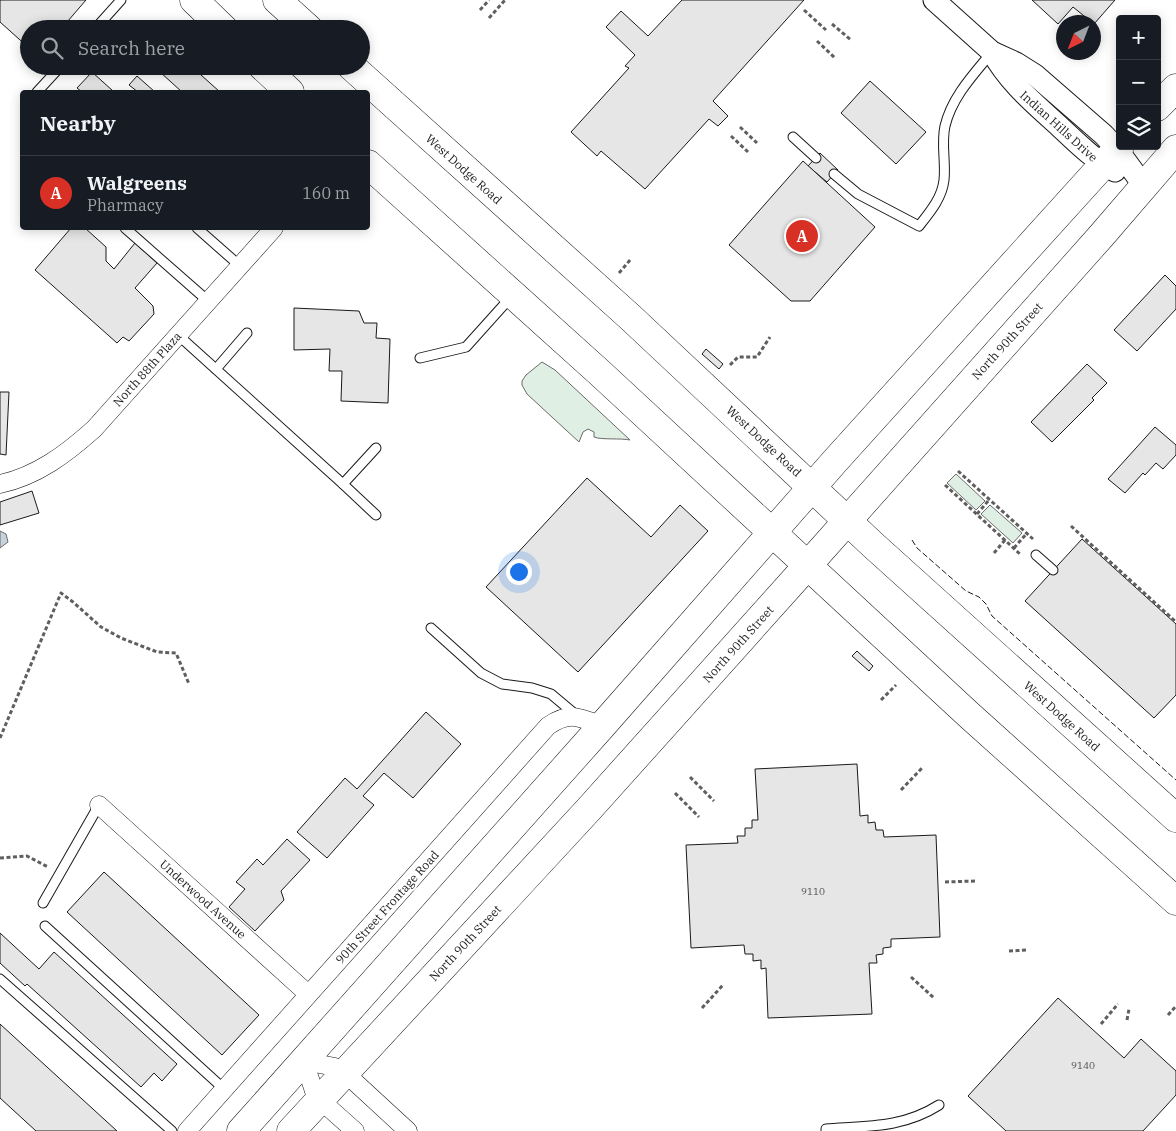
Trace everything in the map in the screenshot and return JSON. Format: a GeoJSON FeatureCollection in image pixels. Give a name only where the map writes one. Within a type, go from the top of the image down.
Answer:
{"type":"FeatureCollection","features":[{"type":"Feature","properties":{"kind":"main road"},"geometry":{"type":"LineString","coordinates":[[194,0],[215,20]]}},
{"type":"Feature","properties":{"kind":"main road"},"geometry":{"type":"LineString","coordinates":[[278,0],[299,20]]}},
{"type":"Feature","properties":{"kind":"main road"},"geometry":{"type":"LineString","coordinates":[[272,75],[288,90]]}},
{"type":"Feature","properties":{"kind":"main road","name":"West Dodge Road"},"geometry":{"type":"LineString","coordinates":[[361,75],[630,317],[848,521],[1176,818]]}},
{"type":"Feature","properties":{"kind":"main road"},"geometry":{"type":"LineString","coordinates":[[1159,105],[1176,88]]}},
{"type":"Feature","properties":{"kind":"main road","name":"North 90th Street"},"geometry":{"type":"LineString","coordinates":[[291,1131],[589,809],[808,566],[1176,148]]}},
{"type":"Feature","properties":{"kind":"main road"},"geometry":{"type":"LineString","coordinates":[[241,1131],[304,1061],[590,721],[772,533],[1113,153]]}},
{"type":"Feature","properties":{"kind":"main road"},"geometry":{"type":"LineString","coordinates":[[370,166],[600,373],[968,715],[1176,901]]}},
{"type":"Feature","properties":{"kind":"street","name":"Indian Hills Drive"},"geometry":{"type":"LineString","coordinates":[[934,0],[992,52],[1016,63],[1035,75],[1104,135],[1113,153],[1144,186]]}},
{"type":"Feature","properties":{"kind":"street","name":"North 88th Plaza"},"geometry":{"type":"LineString","coordinates":[[0,484],[37,471],[73,447],[94,429],[272,230]]}},
{"type":"Feature","properties":{"kind":"street","name":"90th Street Frontage Road"},"geometry":{"type":"LineString","coordinates":[[187,1131],[548,726],[557,720],[567,717],[590,721]]}},
{"type":"Feature","properties":{"kind":"street","name":"Underwood Avenue"},"geometry":{"type":"LineString","coordinates":[[99,805],[308,994]]}},
{"type":"Feature","properties":{"kind":"street"},"geometry":{"type":"LineString","coordinates":[[355,1131],[319,1099],[314,1091],[304,1061],[335,1067],[344,1072],[408,1131]]}},
{"type":"Feature","properties":{"kind":"lane"},"geometry":{"type":"LineString","coordinates":[[103,20],[121,0]]}},
{"type":"Feature","properties":{"kind":"lane"},"geometry":{"type":"LineString","coordinates":[[834,174],[858,194],[919,226],[934,206],[943,186],[944,132],[950,110],[958,94],[992,52]]}},
{"type":"Feature","properties":{"kind":"lane"},"geometry":{"type":"LineString","coordinates":[[39,90],[53,75]]}},
{"type":"Feature","properties":{"kind":"lane"},"geometry":{"type":"LineString","coordinates":[[793,137],[816,158]]}},
{"type":"Feature","properties":{"kind":"lane"},"geometry":{"type":"LineString","coordinates":[[127,230],[208,301]]}},
{"type":"Feature","properties":{"kind":"lane"},"geometry":{"type":"LineString","coordinates":[[200,230],[240,266]]}},
{"type":"Feature","properties":{"kind":"lane"},"geometry":{"type":"LineString","coordinates":[[420,358],[466,347],[513,295]]}},
{"type":"Feature","properties":{"kind":"lane"},"geometry":{"type":"LineString","coordinates":[[216,369],[247,333]]}},
{"type":"Feature","properties":{"kind":"lane"},"geometry":{"type":"LineString","coordinates":[[178,335],[376,515]]}},
{"type":"Feature","properties":{"kind":"lane"},"geometry":{"type":"LineString","coordinates":[[343,484],[376,448]]}},
{"type":"Feature","properties":{"kind":"lane"},"geometry":{"type":"LineString","coordinates":[[1036,555],[1053,570]]}},
{"type":"Feature","properties":{"kind":"lane"},"geometry":{"type":"LineString","coordinates":[[431,628],[481,673],[502,684],[532,688],[551,694],[590,721]]}},
{"type":"Feature","properties":{"kind":"lane"},"geometry":{"type":"LineString","coordinates":[[44,904],[99,805]]}},
{"type":"Feature","properties":{"kind":"lane"},"geometry":{"type":"LineString","coordinates":[[45,926],[224,1089]]}},
{"type":"Feature","properties":{"kind":"lane"},"geometry":{"type":"LineString","coordinates":[[0,979],[172,1131]]}},
{"type":"Feature","properties":{"kind":"lane"},"geometry":{"type":"LineString","coordinates":[[826,1131],[826,1129],[893,1124],[911,1120],[939,1105]]}},
{"type":"Feature","properties":{"kind":"path"},"geometry":{"type":"LineString","coordinates":[[480,10],[489,0]]}},
{"type":"Feature","properties":{"kind":"path"},"geometry":{"type":"LineString","coordinates":[[489,18],[505,0]]}},
{"type":"Feature","properties":{"kind":"path"},"geometry":{"type":"LineString","coordinates":[[804,10],[826,30]]}},
{"type":"Feature","properties":{"kind":"path"},"geometry":{"type":"LineString","coordinates":[[832,24],[851,40]]}},
{"type":"Feature","properties":{"kind":"path"},"geometry":{"type":"LineString","coordinates":[[817,41],[835,58]]}},
{"type":"Feature","properties":{"kind":"path"},"geometry":{"type":"LineString","coordinates":[[740,127],[758,143]]}},
{"type":"Feature","properties":{"kind":"path"},"geometry":{"type":"LineString","coordinates":[[731,136],[748,152]]}},
{"type":"Feature","properties":{"kind":"path"},"geometry":{"type":"LineString","coordinates":[[618,273],[631,259]]}},
{"type":"Feature","properties":{"kind":"path"},"geometry":{"type":"LineString","coordinates":[[730,365],[738,357],[757,356],[770,337]]}},
{"type":"Feature","properties":{"kind":"path"},"geometry":{"type":"LineString","coordinates":[[958,471],[1033,539]]}},
{"type":"Feature","properties":{"kind":"path"},"geometry":{"type":"LineString","coordinates":[[945,485],[1021,554]]}},
{"type":"Feature","properties":{"kind":"path"},"geometry":{"type":"LineString","coordinates":[[977,514],[990,500]]}},
{"type":"Feature","properties":{"kind":"path"},"geometry":{"type":"LineString","coordinates":[[1071,526],[1176,622]]}},
{"type":"Feature","properties":{"kind":"path"},"geometry":{"type":"LineString","coordinates":[[1014,548],[1027,533]]}},
{"type":"Feature","properties":{"kind":"path"},"geometry":{"type":"LineString","coordinates":[[994,553],[1005,540]]}},
{"type":"Feature","properties":{"kind":"path"},"geometry":{"type":"LineString","coordinates":[[0,738],[60,593],[74,602],[101,627],[121,638],[157,652],[176,653],[189,684]]}},
{"type":"Feature","properties":{"kind":"path"},"geometry":{"type":"LineString","coordinates":[[882,700],[896,685]]}},
{"type":"Feature","properties":{"kind":"path"},"geometry":{"type":"LineString","coordinates":[[901,790],[922,768]]}},
{"type":"Feature","properties":{"kind":"path"},"geometry":{"type":"LineString","coordinates":[[690,777],[714,801]]}},
{"type":"Feature","properties":{"kind":"path"},"geometry":{"type":"LineString","coordinates":[[675,794],[700,817]]}},
{"type":"Feature","properties":{"kind":"path"},"geometry":{"type":"LineString","coordinates":[[0,858],[27,856],[48,867]]}},
{"type":"Feature","properties":{"kind":"path"},"geometry":{"type":"LineString","coordinates":[[945,882],[975,881]]}},
{"type":"Feature","properties":{"kind":"path"},"geometry":{"type":"LineString","coordinates":[[1009,952],[1027,950]]}},
{"type":"Feature","properties":{"kind":"path"},"geometry":{"type":"LineString","coordinates":[[911,977],[934,998]]}},
{"type":"Feature","properties":{"kind":"path"},"geometry":{"type":"LineString","coordinates":[[702,1008],[723,985]]}},
{"type":"Feature","properties":{"kind":"path"},"geometry":{"type":"LineString","coordinates":[[1101,1024],[1118,1004]]}},
{"type":"Feature","properties":{"kind":"path"},"geometry":{"type":"LineString","coordinates":[[1168,1015],[1176,1006]]}},
{"type":"Feature","properties":{"kind":"path"},"geometry":{"type":"LineString","coordinates":[[1127,1020],[1129,1009]]}},
{"type":"Feature","properties":{"kind":"green space"},"geometry":{"type":"Polygon","coordinates":[[[542,362],[555,370],[630,440],[597,438],[594,437],[594,432],[588,429],[583,432],[579,442],[527,394],[522,385],[526,375],[542,362]]]}},
{"type":"Feature","properties":{"kind":"green space"},"geometry":{"type":"Polygon","coordinates":[[[956,474],[985,501],[976,510],[947,483],[956,474]]]}},
{"type":"Feature","properties":{"kind":"green space"},"geometry":{"type":"Polygon","coordinates":[[[990,505],[1022,533],[1013,543],[981,514],[990,505]]]}},
{"type":"Feature","properties":{"kind":"shaded area"},"geometry":{"type":"Polygon","coordinates":[[[0,531],[6,534],[8,542],[0,548],[0,531]]]}},
{"type":"Feature","properties":{"kind":"building"},"geometry":{"type":"Polygon","coordinates":[[[0,0],[86,0],[69,20],[20,20],[20,40],[0,22],[0,0]]]}},
{"type":"Feature","properties":{"kind":"building"},"geometry":{"type":"Polygon","coordinates":[[[682,0],[804,0],[713,101],[728,116],[718,126],[709,119],[645,189],[601,151],[597,156],[571,132],[629,68],[625,66],[635,55],[606,27],[621,11],[648,36],[682,0]]]}},
{"type":"Feature","properties":{"kind":"building"},"geometry":{"type":"Polygon","coordinates":[[[1032,0],[1115,0],[1101,16],[1083,15],[1073,7],[1066,15],[1056,15],[1056,22],[1032,0]]]}},
{"type":"Feature","properties":{"kind":"building"},"geometry":{"type":"Polygon","coordinates":[[[89,75],[95,75],[112,90],[80,90],[77,88],[89,75]]]}},
{"type":"Feature","properties":{"kind":"building"},"geometry":{"type":"Polygon","coordinates":[[[163,75],[201,75],[218,90],[180,90],[163,75]]]}},
{"type":"Feature","properties":{"kind":"building"},"geometry":{"type":"Polygon","coordinates":[[[137,76],[153,90],[135,90],[129,85],[137,76]]]}},
{"type":"Feature","properties":{"kind":"building"},"geometry":{"type":"Polygon","coordinates":[[[870,81],[926,132],[896,164],[841,113],[870,81]]]}},
{"type":"Feature","properties":{"kind":"building"},"geometry":{"type":"Polygon","coordinates":[[[820,153],[838,170],[827,182],[808,166],[820,153]]]}},
{"type":"Feature","properties":{"kind":"building"},"geometry":{"type":"Polygon","coordinates":[[[803,161],[875,227],[810,301],[791,301],[729,245],[803,161]]]}},
{"type":"Feature","properties":{"kind":"building"},"geometry":{"type":"Polygon","coordinates":[[[69,230],[87,230],[106,247],[106,261],[114,269],[135,243],[157,263],[135,288],[153,306],[154,314],[129,341],[123,337],[117,343],[35,270],[69,230]]]}},
{"type":"Feature","properties":{"kind":"building"},"geometry":{"type":"Polygon","coordinates":[[[1165,275],[1176,286],[1176,309],[1137,351],[1114,330],[1165,275]]]}},
{"type":"Feature","properties":{"kind":"building"},"geometry":{"type":"Polygon","coordinates":[[[294,308],[359,311],[364,323],[377,323],[376,338],[390,339],[388,403],[341,401],[342,371],[329,371],[330,349],[294,350],[294,308]]]}},
{"type":"Feature","properties":{"kind":"building"},"geometry":{"type":"Polygon","coordinates":[[[706,349],[723,364],[719,369],[702,354],[706,349]]]}},
{"type":"Feature","properties":{"kind":"building"},"geometry":{"type":"Polygon","coordinates":[[[1087,364],[1107,383],[1092,398],[1094,400],[1052,442],[1031,422],[1087,364]]]}},
{"type":"Feature","properties":{"kind":"building"},"geometry":{"type":"Polygon","coordinates":[[[0,392],[9,392],[6,455],[0,454],[0,392]]]}},
{"type":"Feature","properties":{"kind":"building"},"geometry":{"type":"Polygon","coordinates":[[[1155,427],[1176,445],[1176,455],[1163,469],[1156,463],[1145,475],[1143,473],[1125,493],[1108,479],[1155,427]]]}},
{"type":"Feature","properties":{"kind":"building"},"geometry":{"type":"Polygon","coordinates":[[[587,478],[651,537],[680,505],[708,531],[578,672],[486,587],[587,478]]]}},
{"type":"Feature","properties":{"kind":"building"},"geometry":{"type":"Polygon","coordinates":[[[32,491],[39,513],[0,525],[0,502],[32,491]]]}},
{"type":"Feature","properties":{"kind":"building"},"geometry":{"type":"Polygon","coordinates":[[[1082,539],[1176,624],[1176,695],[1154,718],[1025,601],[1082,539]]]}},
{"type":"Feature","properties":{"kind":"building"},"geometry":{"type":"Polygon","coordinates":[[[857,651],[873,666],[869,671],[852,656],[857,651]]]}},
{"type":"Feature","properties":{"kind":"building"},"geometry":{"type":"Polygon","coordinates":[[[426,712],[461,744],[413,798],[384,773],[363,796],[374,805],[327,858],[297,832],[345,778],[357,789],[426,712]]]}},
{"type":"Feature","properties":{"kind":"building"},"geometry":{"type":"Polygon","coordinates":[[[857,764],[860,816],[868,815],[868,823],[875,822],[876,830],[883,830],[884,837],[936,835],[940,937],[891,939],[891,947],[883,948],[883,954],[876,955],[877,963],[869,963],[872,1014],[768,1018],[766,968],[761,969],[761,960],[753,961],[753,954],[745,954],[744,945],[691,948],[686,845],[738,843],[737,836],[745,836],[745,828],[752,828],[752,820],[758,820],[755,769],[857,764]]]}},
{"type":"Feature","properties":{"kind":"building"},"geometry":{"type":"Polygon","coordinates":[[[287,839],[310,860],[281,891],[284,900],[255,931],[229,907],[245,889],[236,882],[257,859],[263,865],[287,839]]]}},
{"type":"Feature","properties":{"kind":"building"},"geometry":{"type":"Polygon","coordinates":[[[104,872],[259,1015],[222,1055],[67,912],[104,872]]]}},
{"type":"Feature","properties":{"kind":"building"},"geometry":{"type":"Polygon","coordinates":[[[0,933],[39,969],[54,952],[177,1064],[162,1081],[154,1073],[141,1087],[27,984],[25,986],[0,963],[0,933]]]}},
{"type":"Feature","properties":{"kind":"building"},"geometry":{"type":"Polygon","coordinates":[[[1058,998],[1124,1058],[1141,1039],[1176,1071],[1176,1095],[1143,1131],[1006,1131],[968,1096],[1058,998]]]}},
{"type":"Feature","properties":{"kind":"building"},"geometry":{"type":"Polygon","coordinates":[[[0,1024],[117,1131],[36,1131],[0,1098],[0,1024]]]}},
{"type":"Feature","properties":{"kind":"fence"},"geometry":{"type":"LineString","coordinates":[[912,540],[917,548],[966,591],[979,597],[986,604],[992,616],[1176,780]]}},
{"type":"Feature","properties":{"kind":"place","name":"Walgreens"},"geometry":{"type":"Point","coordinates":[802,236]}}]}
